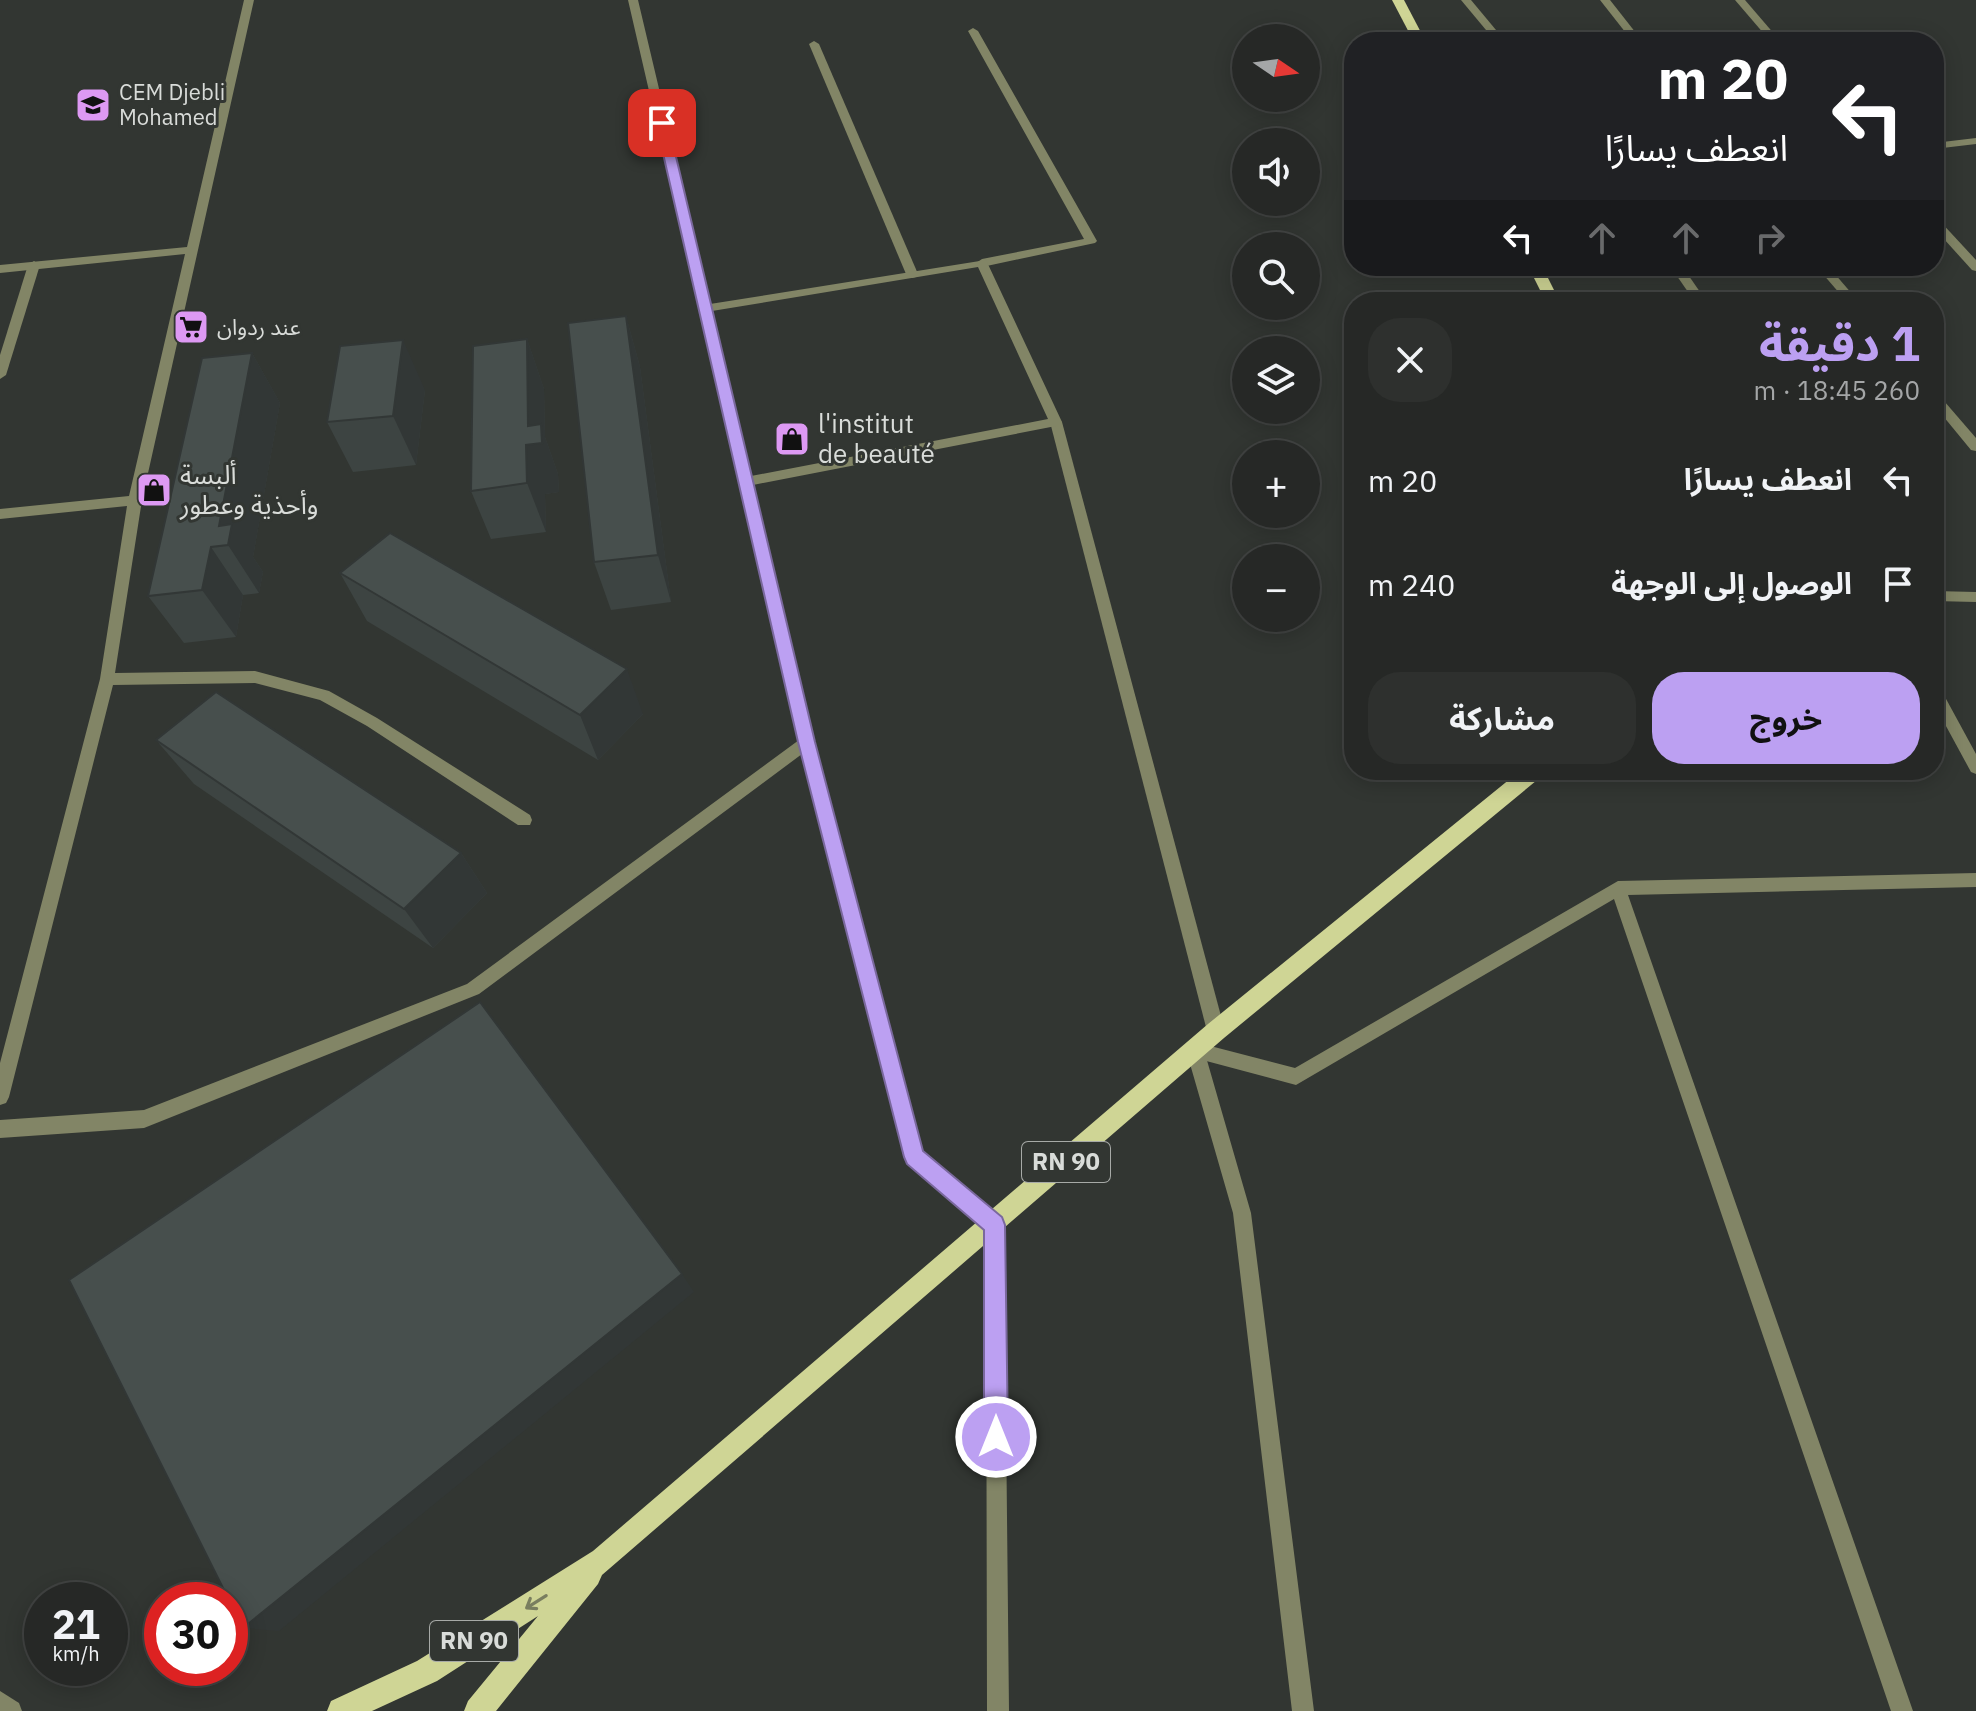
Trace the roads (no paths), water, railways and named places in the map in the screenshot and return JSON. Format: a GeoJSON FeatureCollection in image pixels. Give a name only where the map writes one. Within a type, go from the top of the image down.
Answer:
{"type":"FeatureCollection","features":[{"type":"Feature","properties":{"kind":"main road"},"geometry":{"type":"LineString","coordinates":[[1398,0],[1415,32]]}},
{"type":"Feature","properties":{"kind":"main road","name":"RN 90"},"geometry":{"type":"LineString","coordinates":[[341,1711],[427,1671],[602,1560],[995,1225],[1216,1031],[1523,780]]}},
{"type":"Feature","properties":{"kind":"main road","name":"RN 90"},"geometry":{"type":"LineString","coordinates":[[478,1711],[602,1560]]}},
{"type":"Feature","properties":{"kind":"street"},"geometry":{"type":"LineString","coordinates":[[0,1097],[2,1074],[107,679],[135,500],[249,0]]}},
{"type":"Feature","properties":{"kind":"street"},"geometry":{"type":"LineString","coordinates":[[633,0],[807,742],[914,1157],[995,1225],[998,1711]]}},
{"type":"Feature","properties":{"kind":"street"},"geometry":{"type":"LineString","coordinates":[[1466,0],[1493,32]]}},
{"type":"Feature","properties":{"kind":"street"},"geometry":{"type":"LineString","coordinates":[[1605,0],[1630,32]]}},
{"type":"Feature","properties":{"kind":"street"},"geometry":{"type":"LineString","coordinates":[[1740,0],[1767,32]]}},
{"type":"Feature","properties":{"kind":"street"},"geometry":{"type":"LineString","coordinates":[[706,308],[982,263],[1091,241],[973,31]]}},
{"type":"Feature","properties":{"kind":"street"},"geometry":{"type":"LineString","coordinates":[[814,44],[912,274]]}},
{"type":"Feature","properties":{"kind":"street"},"geometry":{"type":"LineString","coordinates":[[1944,145],[1976,141]]}},
{"type":"Feature","properties":{"kind":"street"},"geometry":{"type":"LineString","coordinates":[[1944,232],[1976,267]]}},
{"type":"Feature","properties":{"kind":"street"},"geometry":{"type":"LineString","coordinates":[[0,269],[192,250]]}},
{"type":"Feature","properties":{"kind":"street"},"geometry":{"type":"LineString","coordinates":[[982,263],[1056,422],[1216,1031]]}},
{"type":"Feature","properties":{"kind":"street"},"geometry":{"type":"LineString","coordinates":[[0,375],[34,265]]}},
{"type":"Feature","properties":{"kind":"street"},"geometry":{"type":"LineString","coordinates":[[1831,276],[1844,292]]}},
{"type":"Feature","properties":{"kind":"street"},"geometry":{"type":"LineString","coordinates":[[1944,409],[1976,447]]}},
{"type":"Feature","properties":{"kind":"street"},"geometry":{"type":"LineString","coordinates":[[748,481],[1056,422]]}},
{"type":"Feature","properties":{"kind":"street"},"geometry":{"type":"LineString","coordinates":[[0,514],[135,500]]}},
{"type":"Feature","properties":{"kind":"street"},"geometry":{"type":"LineString","coordinates":[[1944,596],[1976,597]]}},
{"type":"Feature","properties":{"kind":"street"},"geometry":{"type":"LineString","coordinates":[[107,679],[255,677],[324,695],[372,722],[524,820]]}},
{"type":"Feature","properties":{"kind":"street"},"geometry":{"type":"LineString","coordinates":[[1944,709],[1976,768]]}},
{"type":"Feature","properties":{"kind":"street"},"geometry":{"type":"LineString","coordinates":[[0,1129],[144,1119],[473,989],[807,742]]}},
{"type":"Feature","properties":{"kind":"street"},"geometry":{"type":"LineString","coordinates":[[1195,1050],[1296,1077],[1618,888],[1976,880]]}},
{"type":"Feature","properties":{"kind":"street"},"geometry":{"type":"LineString","coordinates":[[1618,888],[1902,1711]]}},
{"type":"Feature","properties":{"kind":"street"},"geometry":{"type":"LineString","coordinates":[[1195,1050],[1242,1213],[1303,1711]]}},
{"type":"Feature","properties":{"kind":"street"},"geometry":{"type":"LineString","coordinates":[[0,1702],[11,1711]]}},
{"type":"Feature","properties":{"kind":"place","name":"CEM Djebli Mohamed"},"geometry":{"type":"Point","coordinates":[93,105]}},
{"type":"Feature","properties":{"kind":"place","name":"عند ردوان"},"geometry":{"type":"Point","coordinates":[191,327]}},
{"type":"Feature","properties":{"kind":"place","name":"l'institut de beauté"},"geometry":{"type":"Point","coordinates":[792,439]}},
{"type":"Feature","properties":{"kind":"place","name":"ألبسة وأحذية وعطور"},"geometry":{"type":"Point","coordinates":[154,490]}}]}
